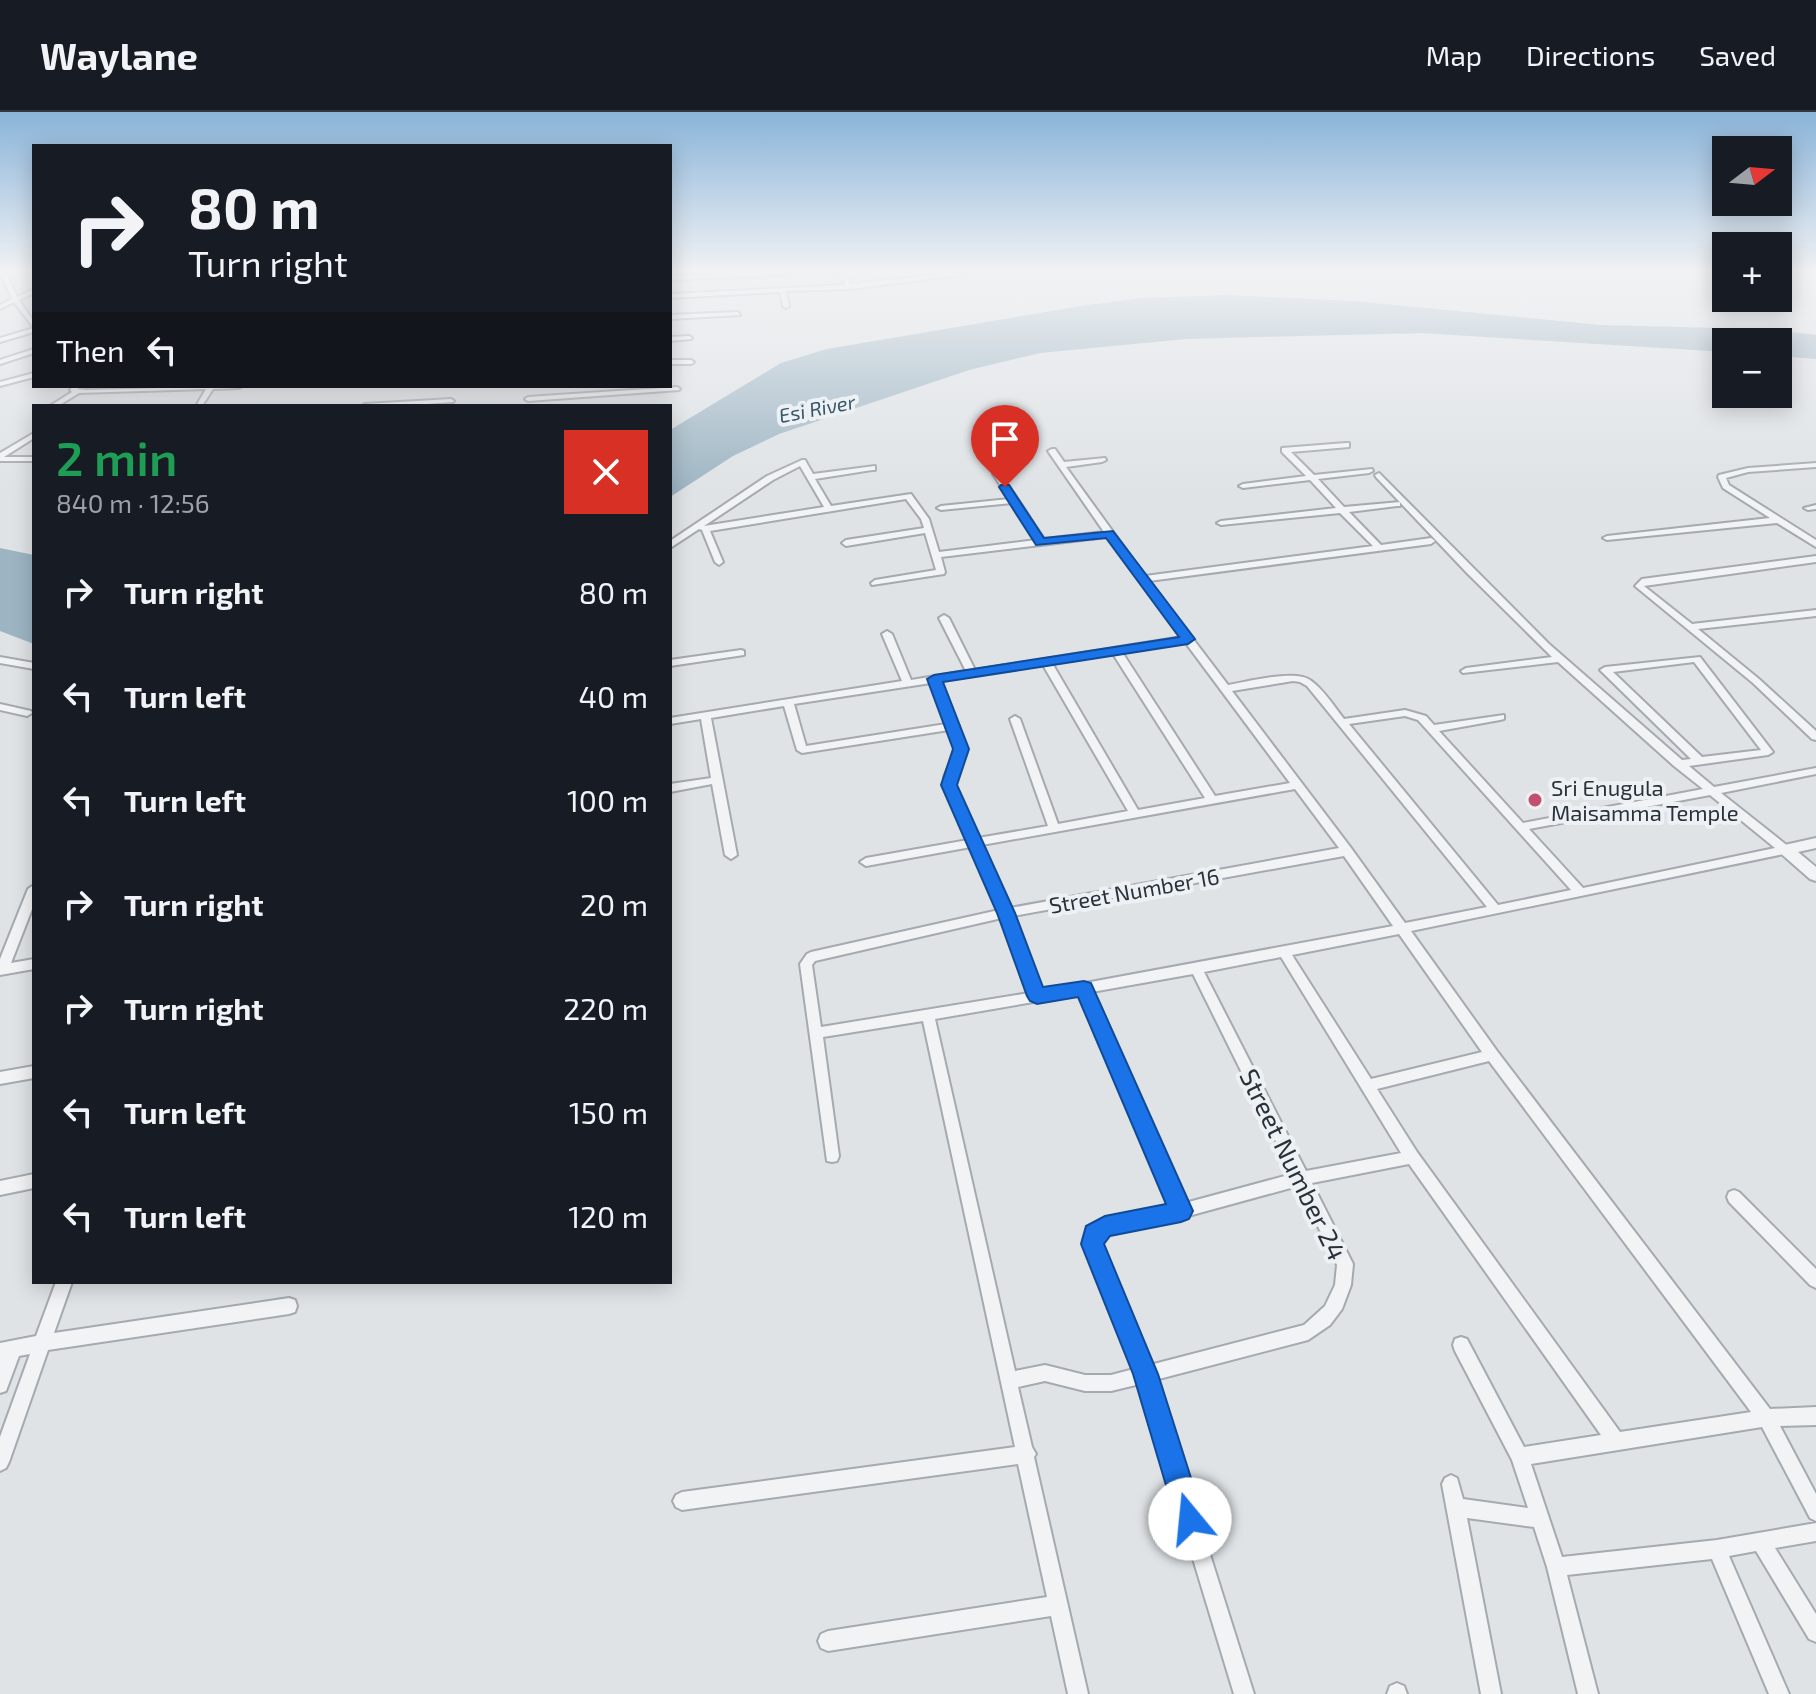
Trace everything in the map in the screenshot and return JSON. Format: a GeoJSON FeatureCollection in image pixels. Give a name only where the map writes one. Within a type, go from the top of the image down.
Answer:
{"type":"FeatureCollection","features":[{"type":"Feature","properties":{"kind":"street"},"geometry":{"type":"LineString","coordinates":[[0,362],[32,352]]}},
{"type":"Feature","properties":{"kind":"street"},"geometry":{"type":"LineString","coordinates":[[672,362],[691,362]]}},
{"type":"Feature","properties":{"kind":"street"},"geometry":{"type":"LineString","coordinates":[[0,384],[32,376]]}},
{"type":"Feature","properties":{"kind":"street"},"geometry":{"type":"LineString","coordinates":[[56,404],[77,389],[144,388]]}},
{"type":"Feature","properties":{"kind":"street"},"geometry":{"type":"LineString","coordinates":[[527,402],[677,389]]}},
{"type":"Feature","properties":{"kind":"street"},"geometry":{"type":"LineString","coordinates":[[422,404],[450,403]]}},
{"type":"Feature","properties":{"kind":"street"},"geometry":{"type":"LineString","coordinates":[[0,458],[32,436]]}},
{"type":"Feature","properties":{"kind":"street"},"geometry":{"type":"LineString","coordinates":[[1346,445],[1285,450],[1379,548]]}},
{"type":"Feature","properties":{"kind":"street"},"geometry":{"type":"LineString","coordinates":[[1052,451],[1109,534],[1347,851],[1492,1055],[1766,1418],[1816,1512]]}},
{"type":"Feature","properties":{"kind":"street"},"geometry":{"type":"LineString","coordinates":[[0,458],[32,459]]}},
{"type":"Feature","properties":{"kind":"street"},"geometry":{"type":"LineString","coordinates":[[1060,465],[1102,460]]}},
{"type":"Feature","properties":{"kind":"street"},"geometry":{"type":"LineString","coordinates":[[672,544],[701,528],[770,478],[802,462],[828,508]]}},
{"type":"Feature","properties":{"kind":"street"},"geometry":{"type":"LineString","coordinates":[[1816,465],[1748,470],[1722,477],[1726,486],[1816,544]]}},
{"type":"Feature","properties":{"kind":"street"},"geometry":{"type":"LineString","coordinates":[[810,477],[872,468]]}},
{"type":"Feature","properties":{"kind":"street"},"geometry":{"type":"LineString","coordinates":[[1243,486],[1369,471]]}},
{"type":"Feature","properties":{"kind":"street"},"geometry":{"type":"LineString","coordinates":[[997,474],[1041,542]]}},
{"type":"Feature","properties":{"kind":"street"},"geometry":{"type":"LineString","coordinates":[[1379,475],[1469,570],[1561,659],[1678,764],[1816,875]]}},
{"type":"Feature","properties":{"kind":"street"},"geometry":{"type":"LineString","coordinates":[[701,528],[908,496],[925,519],[941,572],[875,583]]}},
{"type":"Feature","properties":{"kind":"street"},"geometry":{"type":"LineString","coordinates":[[941,508],[1013,501]]}},
{"type":"Feature","properties":{"kind":"street"},"geometry":{"type":"LineString","coordinates":[[1221,523],[1397,504]]}},
{"type":"Feature","properties":{"kind":"street"},"geometry":{"type":"LineString","coordinates":[[1607,538],[1778,520]]}},
{"type":"Feature","properties":{"kind":"street"},"geometry":{"type":"LineString","coordinates":[[701,528],[719,562]]}},
{"type":"Feature","properties":{"kind":"street"},"geometry":{"type":"LineString","coordinates":[[846,543],[929,530]]}},
{"type":"Feature","properties":{"kind":"street"},"geometry":{"type":"LineString","coordinates":[[936,555],[1109,534]]}},
{"type":"Feature","properties":{"kind":"street"},"geometry":{"type":"LineString","coordinates":[[1143,579],[1431,541]]}},
{"type":"Feature","properties":{"kind":"street"},"geometry":{"type":"LineString","coordinates":[[1816,559],[1642,582],[1639,586],[1756,681],[1816,737]]}},
{"type":"Feature","properties":{"kind":"street"},"geometry":{"type":"LineString","coordinates":[[1691,627],[1816,613]]}},
{"type":"Feature","properties":{"kind":"street"},"geometry":{"type":"LineString","coordinates":[[944,618],[972,674]]}},
{"type":"Feature","properties":{"kind":"street"},"geometry":{"type":"LineString","coordinates":[[887,634],[908,683]]}},
{"type":"Feature","properties":{"kind":"street"},"geometry":{"type":"LineString","coordinates":[[672,721],[1188,639]]}},
{"type":"Feature","properties":{"kind":"street"},"geometry":{"type":"LineString","coordinates":[[1116,651],[1213,801]]}},
{"type":"Feature","properties":{"kind":"street"},"geometry":{"type":"LineString","coordinates":[[672,663],[741,653]]}},
{"type":"Feature","properties":{"kind":"street"},"geometry":{"type":"LineString","coordinates":[[1466,671],[1561,659]]}},
{"type":"Feature","properties":{"kind":"street"},"geometry":{"type":"LineString","coordinates":[[1678,764],[1768,752],[1697,659],[1605,670],[1700,761]]}},
{"type":"Feature","properties":{"kind":"street"},"geometry":{"type":"LineString","coordinates":[[0,660],[32,666]]}},
{"type":"Feature","properties":{"kind":"street"},"geometry":{"type":"LineString","coordinates":[[1047,663],[1135,814]]}},
{"type":"Feature","properties":{"kind":"street"},"geometry":{"type":"LineString","coordinates":[[934,679],[961,749],[949,785],[1006,913],[1037,996]]}},
{"type":"Feature","properties":{"kind":"street"},"geometry":{"type":"LineString","coordinates":[[1224,689],[1303,679],[1495,909]]}},
{"type":"Feature","properties":{"kind":"street"},"geometry":{"type":"LineString","coordinates":[[788,701],[802,750],[954,726]]}},
{"type":"Feature","properties":{"kind":"street"},"geometry":{"type":"LineString","coordinates":[[0,707],[27,713]]}},
{"type":"Feature","properties":{"kind":"street"},"geometry":{"type":"LineString","coordinates":[[1342,722],[1414,714],[1580,892]]}},
{"type":"Feature","properties":{"kind":"street"},"geometry":{"type":"LineString","coordinates":[[705,715],[731,855]]}},
{"type":"Feature","properties":{"kind":"street"},"geometry":{"type":"LineString","coordinates":[[1431,729],[1500,717]]}},
{"type":"Feature","properties":{"kind":"street"},"geometry":{"type":"LineString","coordinates":[[1015,719],[1054,828]]}},
{"type":"Feature","properties":{"kind":"street"},"geometry":{"type":"LineString","coordinates":[[1521,827],[1816,771]]}},
{"type":"Feature","properties":{"kind":"street"},"geometry":{"type":"LineString","coordinates":[[672,788],[718,780]]}},
{"type":"Feature","properties":{"kind":"street"},"geometry":{"type":"LineString","coordinates":[[866,862],[1297,785]]}},
{"type":"Feature","properties":{"kind":"street"},"geometry":{"type":"LineString","coordinates":[[832,1156],[815,1033],[1196,968],[1816,843]]}},
{"type":"Feature","properties":{"kind":"street","name":"Street Number 16"},"geometry":{"type":"LineString","coordinates":[[815,1033],[806,964],[811,957],[1006,913],[1347,851]]}},
{"type":"Feature","properties":{"kind":"street"},"geometry":{"type":"LineString","coordinates":[[1,970],[32,894]]}},
{"type":"Feature","properties":{"kind":"street"},"geometry":{"type":"LineString","coordinates":[[1283,950],[1412,1157],[1616,1441]]}},
{"type":"Feature","properties":{"kind":"street"},"geometry":{"type":"LineString","coordinates":[[1,970],[32,964]]}},
{"type":"Feature","properties":{"kind":"street","name":"Street Number 24"},"geometry":{"type":"LineString","coordinates":[[1145,1374],[1308,1332],[1324,1323],[1334,1310],[1345,1279],[1345,1264],[1196,968]]}},
{"type":"Feature","properties":{"kind":"street"},"geometry":{"type":"LineString","coordinates":[[1084,988],[1181,1211]]}},
{"type":"Feature","properties":{"kind":"street"},"geometry":{"type":"LineString","coordinates":[[928,1016],[1078,1694]]}},
{"type":"Feature","properties":{"kind":"street"},"geometry":{"type":"LineString","coordinates":[[1366,1086],[1492,1055]]}},
{"type":"Feature","properties":{"kind":"street"},"geometry":{"type":"LineString","coordinates":[[0,1078],[32,1072]]}},
{"type":"Feature","properties":{"kind":"street"},"geometry":{"type":"LineString","coordinates":[[1244,1694],[1145,1374],[1093,1244],[1095,1233],[1105,1226],[1181,1211],[1303,1178],[1412,1157]]}},
{"type":"Feature","properties":{"kind":"street"},"geometry":{"type":"LineString","coordinates":[[0,1188],[32,1181]]}},
{"type":"Feature","properties":{"kind":"street"},"geometry":{"type":"LineString","coordinates":[[1734,1197],[1816,1280]]}},
{"type":"Feature","properties":{"kind":"street"},"geometry":{"type":"LineString","coordinates":[[0,1462],[63,1284]]}},
{"type":"Feature","properties":{"kind":"street"},"geometry":{"type":"LineString","coordinates":[[0,1385],[6,1350],[289,1306]]}},
{"type":"Feature","properties":{"kind":"street"},"geometry":{"type":"LineString","coordinates":[[1461,1345],[1520,1457],[1556,1567],[1588,1694]]}},
{"type":"Feature","properties":{"kind":"street"},"geometry":{"type":"LineString","coordinates":[[1010,1380],[1045,1373],[1085,1383],[1111,1383],[1145,1374]]}},
{"type":"Feature","properties":{"kind":"street"},"geometry":{"type":"LineString","coordinates":[[1520,1457],[1766,1418],[1816,1416]]}},
{"type":"Feature","properties":{"kind":"street"},"geometry":{"type":"LineString","coordinates":[[682,1501],[1027,1454]]}},
{"type":"Feature","properties":{"kind":"street"},"geometry":{"type":"LineString","coordinates":[[1451,1484],[1491,1694]]}},
{"type":"Feature","properties":{"kind":"street"},"geometry":{"type":"LineString","coordinates":[[1456,1507],[1541,1519]]}},
{"type":"Feature","properties":{"kind":"street"},"geometry":{"type":"LineString","coordinates":[[1556,1567],[1717,1549],[1816,1532]]}},
{"type":"Feature","properties":{"kind":"street"},"geometry":{"type":"LineString","coordinates":[[1761,1542],[1816,1632]]}},
{"type":"Feature","properties":{"kind":"street"},"geometry":{"type":"LineString","coordinates":[[1717,1549],[1779,1694]]}},
{"type":"Feature","properties":{"kind":"street"},"geometry":{"type":"LineString","coordinates":[[828,1641],[1058,1605]]}},
{"type":"Feature","properties":{"kind":"water","name":"Esi River"},"geometry":{"type":"Polygon","coordinates":[[[846,346],[1115,346],[1040,353],[969,370],[779,434],[733,456],[672,496],[672,429],[781,363],[846,346]]]}},
{"type":"Feature","properties":{"kind":"water"},"geometry":{"type":"Polygon","coordinates":[[[1627,346],[1712,346],[1712,351],[1627,346]]]}},
{"type":"Feature","properties":{"kind":"water"},"geometry":{"type":"Polygon","coordinates":[[[1792,346],[1816,346],[1816,359],[1792,357],[1792,346]]]}},
{"type":"Feature","properties":{"kind":"water"},"geometry":{"type":"Polygon","coordinates":[[[0,548],[32,555],[32,643],[0,631],[0,548]]]}},
{"type":"Feature","properties":{"kind":"place","name":"Sri Enugula Maisamma Temple"},"geometry":{"type":"Point","coordinates":[1535,800]}},
{"type":"Feature","properties":{"kind":"route"},"geometry":{"type":"LineString","coordinates":[[1005,487],[1041,542],[1109,534],[1188,639],[934,679],[961,749],[949,777],[949,785],[1006,913],[1037,996],[1084,988],[1181,1211],[1105,1226],[1095,1233],[1093,1244],[1145,1374],[1190,1519]]}}]}
